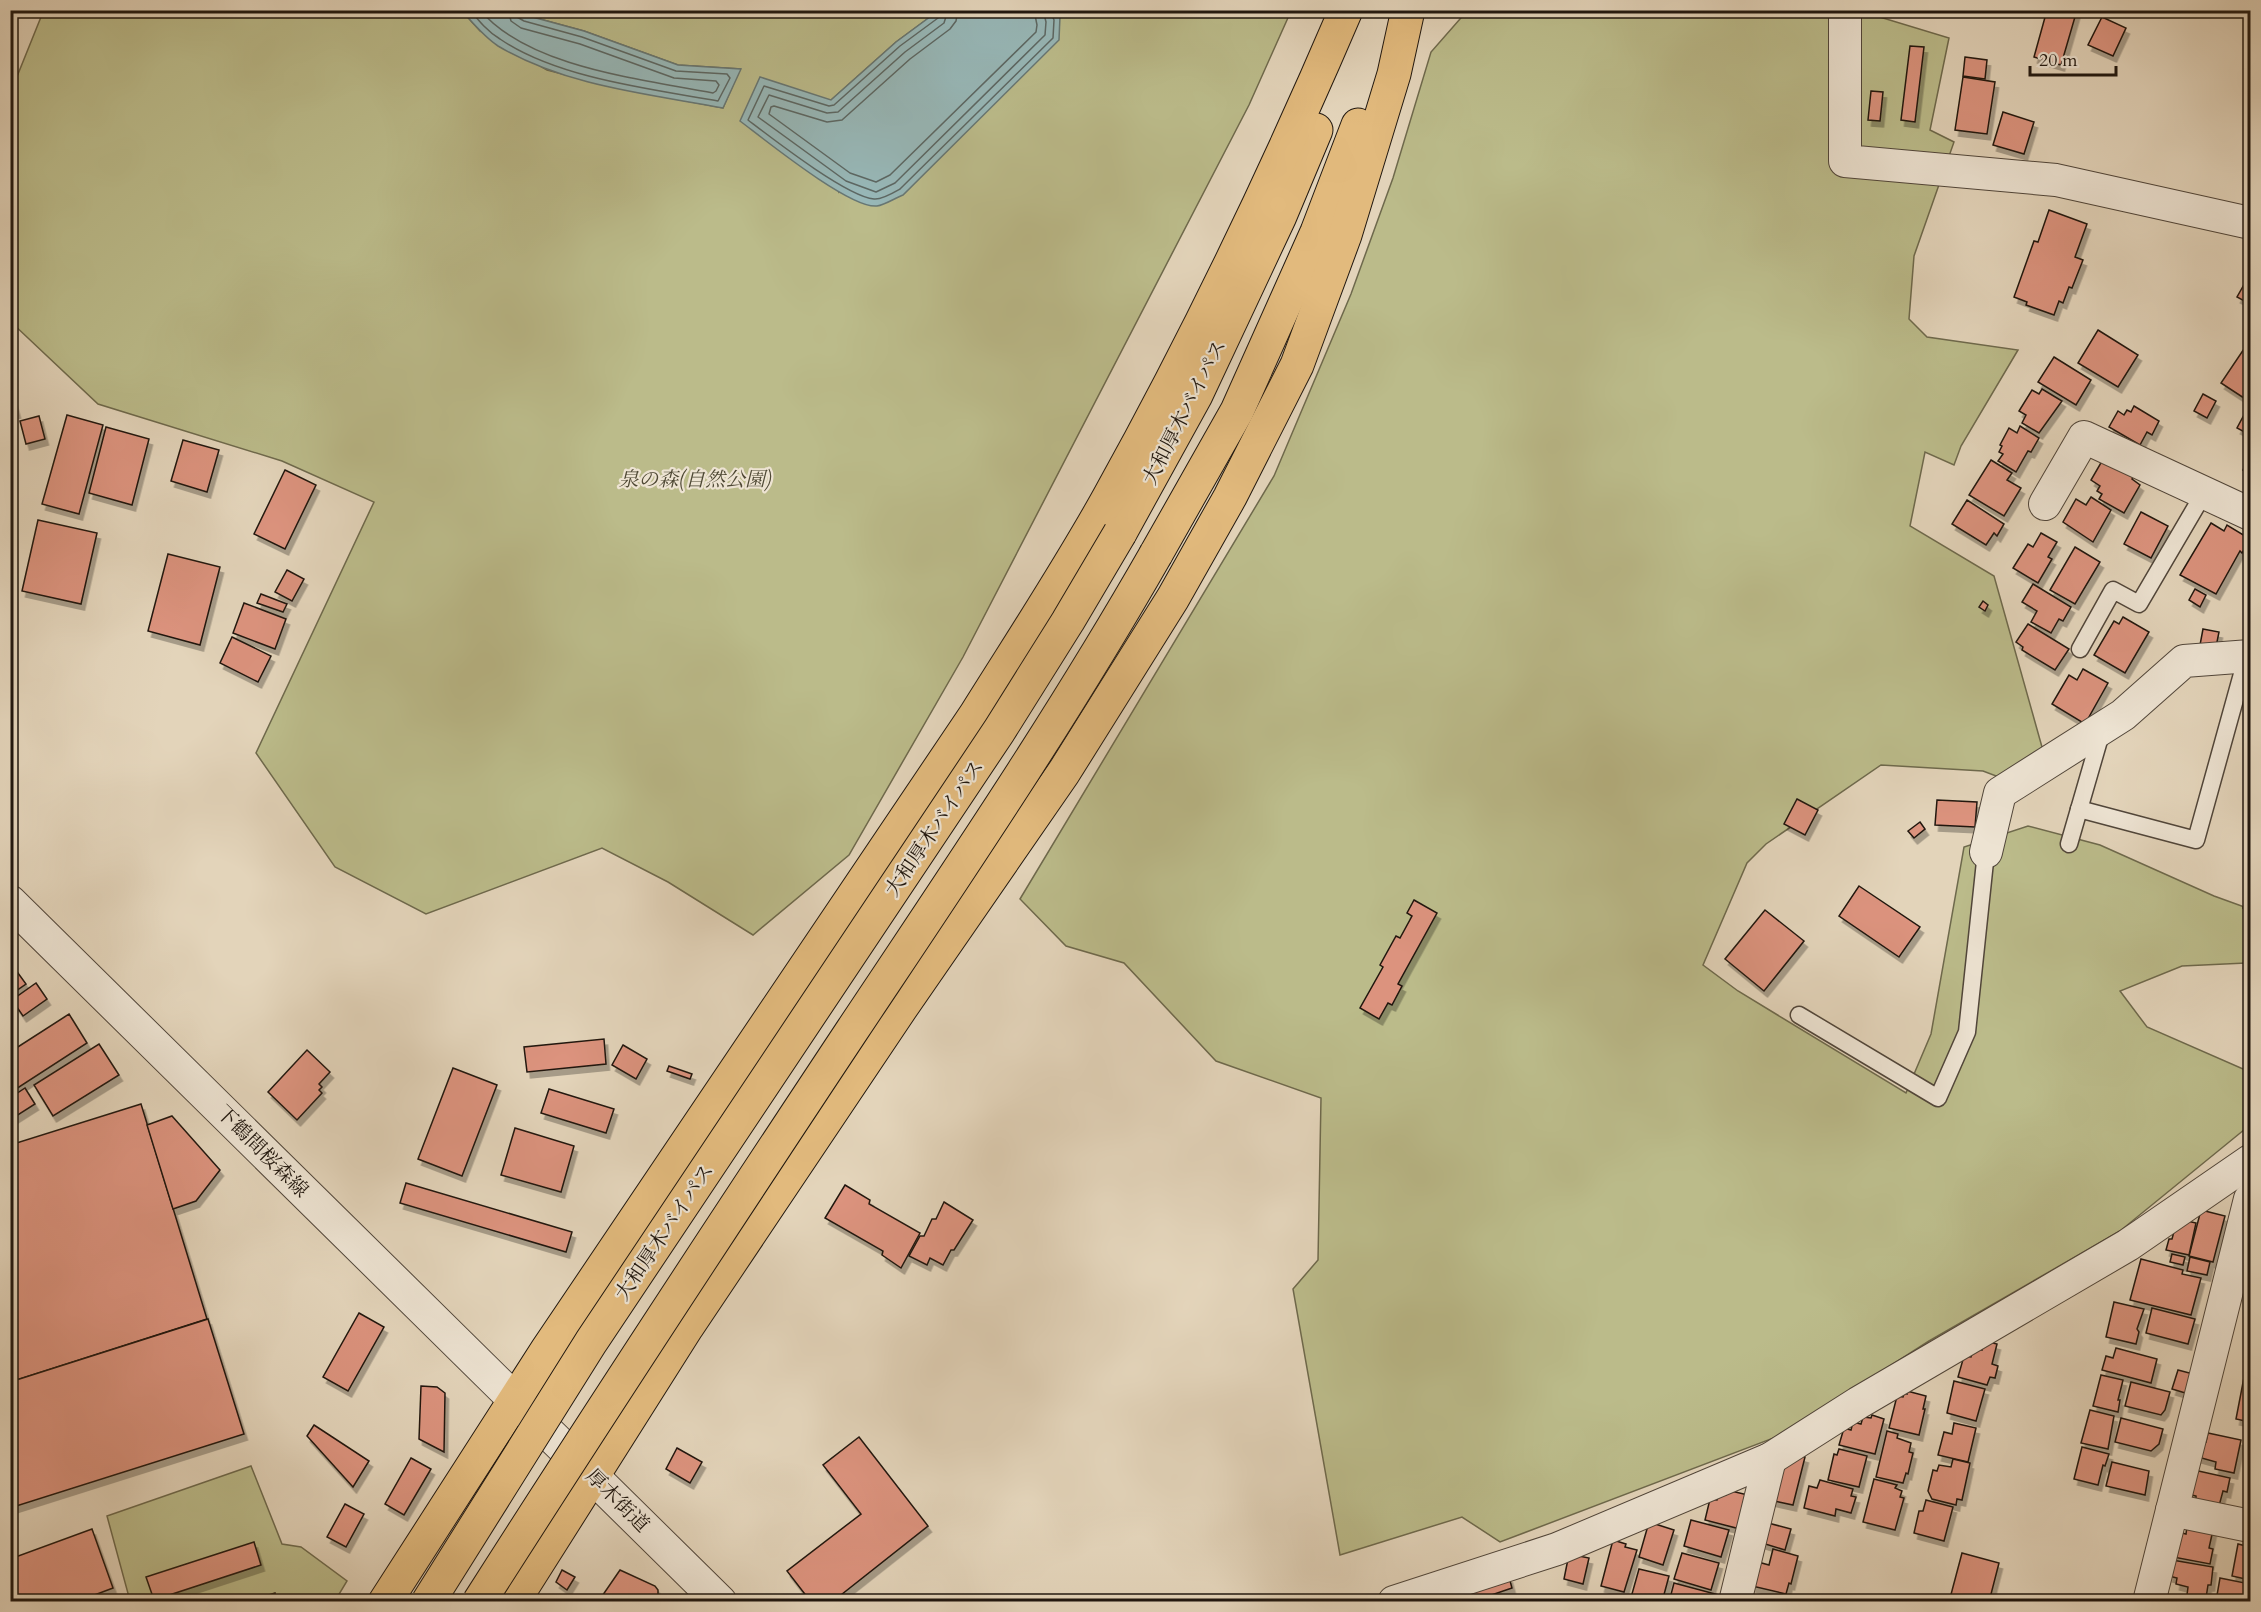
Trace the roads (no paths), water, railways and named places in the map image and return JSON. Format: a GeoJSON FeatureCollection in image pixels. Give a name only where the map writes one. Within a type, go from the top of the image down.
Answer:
{"type":"FeatureCollection","features":[{"type":"Feature","properties":{"kind":"highway"},"geometry":{"type":"LineString","coordinates":[[385,1602],[560,1330],[976,714],[1041,610],[1108,498],[1171,382],[1334,62],[1346,10]]}},
{"type":"Feature","properties":{"kind":"highway","name":"大和厚木バイパス"},"geometry":{"type":"LineString","coordinates":[[428,1602],[591,1342],[999,731],[1120,533],[1196,395],[1280,216],[1334,62],[1360,10]]}},
{"type":"Feature","properties":{"kind":"highway"},"geometry":{"type":"LineString","coordinates":[[513,1602],[694,1317],[901,1008],[1064,772],[1184,578],[1230,498],[1297,365],[1345,235],[1386,72],[1398,10]]}},
{"type":"Feature","properties":{"kind":"highway"},"geometry":{"type":"LineString","coordinates":[[479,1602],[624,1374],[1036,754],[1105,644],[1237,411],[1386,72],[1408,10]]}},
{"type":"Feature","properties":{"kind":"street"},"geometry":{"type":"LineString","coordinates":[[1845,10],[1845,161],[2056,180],[2250,223]]}},
{"type":"Feature","properties":{"kind":"street"},"geometry":{"type":"LineString","coordinates":[[2045,504],[2084,436],[2250,514]]}},
{"type":"Feature","properties":{"kind":"street"},"geometry":{"type":"LineString","coordinates":[[1986,852],[2000,794],[2123,715],[2184,662],[2249,656]]}},
{"type":"Feature","properties":{"kind":"street","name":"下鶴間桜森線"},"geometry":{"type":"LineString","coordinates":[[10,902],[516,1399]]}},
{"type":"Feature","properties":{"kind":"street"},"geometry":{"type":"LineString","coordinates":[[1394,1602],[1557,1549],[1770,1459],[1858,1403],[2128,1245],[2250,1161]]}},
{"type":"Feature","properties":{"kind":"street"},"geometry":{"type":"LineString","coordinates":[[2149,1602],[2250,1198]]}},
{"type":"Feature","properties":{"kind":"street","name":"厚木街道"},"geometry":{"type":"LineString","coordinates":[[516,1399],[709,1598]]}},
{"type":"Feature","properties":{"kind":"street"},"geometry":{"type":"LineString","coordinates":[[1735,1602],[1770,1459]]}},
{"type":"Feature","properties":{"kind":"street"},"geometry":{"type":"LineString","coordinates":[[2172,1510],[2250,1526]]}},
{"type":"Feature","properties":{"kind":"lane"},"geometry":{"type":"LineString","coordinates":[[2080,650],[2114,590],[2139,604],[2204,493]]}},
{"type":"Feature","properties":{"kind":"lane"},"geometry":{"type":"LineString","coordinates":[[2079,809],[2196,840],[2249,656]]}},
{"type":"Feature","properties":{"kind":"lane"},"geometry":{"type":"LineString","coordinates":[[2069,844],[2103,727]]}},
{"type":"Feature","properties":{"kind":"lane"},"geometry":{"type":"LineString","coordinates":[[1798,1015],[1938,1098],[1967,1032],[1986,852]]}},
{"type":"Feature","properties":{"kind":"water"},"geometry":{"type":"Polygon","coordinates":[[[1054,10],[1060,16],[1059,40],[903,195],[883,204],[877,206],[864,204],[848,197],[787,157],[740,121],[760,77],[831,100],[896,42],[938,11],[1054,10]]]}},
{"type":"Feature","properties":{"kind":"water"},"geometry":{"type":"Polygon","coordinates":[[[462,11],[517,11],[584,31],[678,65],[741,69],[723,108],[608,87],[551,71],[524,60],[498,46],[462,11]]]}},
{"type":"Feature","properties":{"kind":"park label","name":"泉の森(自然公園)"},"geometry":{"type":"Point","coordinates":[695,479]}}]}
